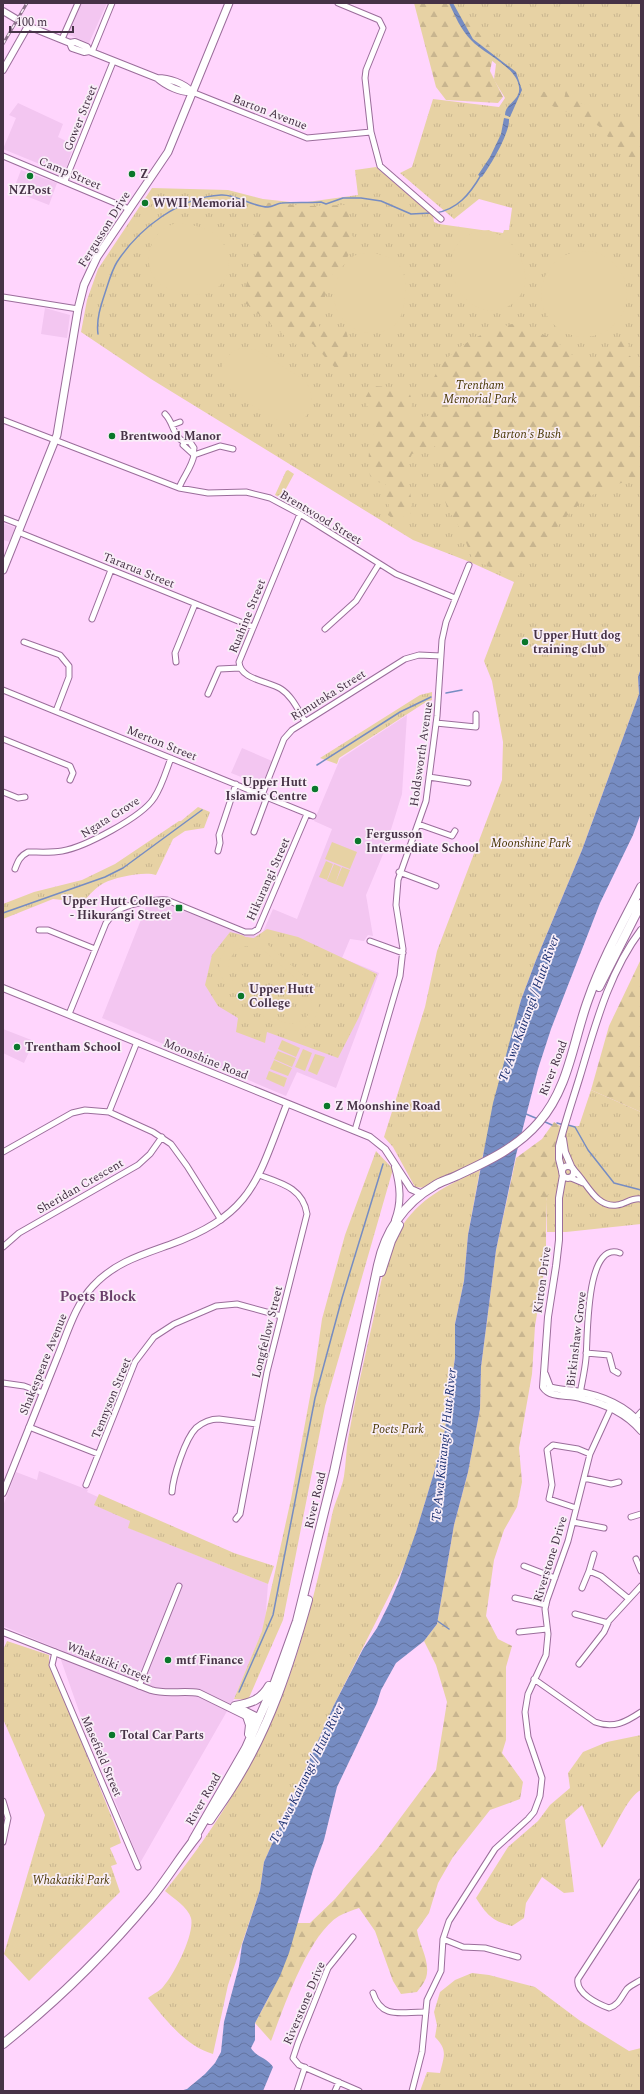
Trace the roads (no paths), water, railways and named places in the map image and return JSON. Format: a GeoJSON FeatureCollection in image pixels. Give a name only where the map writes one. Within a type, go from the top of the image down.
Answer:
{"type":"FeatureCollection","features":[{"type":"Feature","properties":{"kind":"highway","name":"River Road"},"geometry":{"type":"LineString","coordinates":[[3,2044],[49,2006],[101,1955],[150,1900],[193,1840],[209,1822],[234,1784],[267,1722],[286,1674],[333,1497],[364,1348],[387,1253],[398,1228],[412,1209],[423,1198],[456,1176],[513,1146],[533,1129],[549,1110],[562,1085],[582,1019],[598,974],[641,887]]}},
{"type":"Feature","properties":{"kind":"highway"},"geometry":{"type":"LineString","coordinates":[[626,917],[641,894]]}},
{"type":"Feature","properties":{"kind":"highway","name":"River Road"},"geometry":{"type":"LineString","coordinates":[[578,1035],[612,957],[641,904]]}},
{"type":"Feature","properties":{"kind":"highway","name":"River Road"},"geometry":{"type":"LineString","coordinates":[[300,1619],[334,1472],[379,1260],[393,1226],[406,1209],[422,1194],[442,1181],[456,1176]]}},
{"type":"Feature","properties":{"kind":"highway"},"geometry":{"type":"LineString","coordinates":[[236,1706],[254,1701],[266,1691],[300,1619]]}},
{"type":"Feature","properties":{"kind":"highway"},"geometry":{"type":"LineString","coordinates":[[224,1798],[260,1727],[260,1718],[267,1712],[300,1619]]}},
{"type":"Feature","properties":{"kind":"highway"},"geometry":{"type":"LineString","coordinates":[[228,1778],[250,1730],[247,1716]]}},
{"type":"Feature","properties":{"kind":"highway","name":"River Road"},"geometry":{"type":"LineString","coordinates":[[193,1840],[260,1718]]}},
{"type":"Feature","properties":{"kind":"main road","name":"Fergusson Drive"},"geometry":{"type":"LineString","coordinates":[[3,570],[55,441],[78,309],[90,271],[129,209],[168,152],[229,3]]}},
{"type":"Feature","properties":{"kind":"street"},"geometry":{"type":"LineString","coordinates":[[62,40],[78,3]]}},
{"type":"Feature","properties":{"kind":"street"},"geometry":{"type":"LineString","coordinates":[[90,51],[112,3]]}},
{"type":"Feature","properties":{"kind":"street"},"geometry":{"type":"LineString","coordinates":[[338,3],[382,23],[383,28],[368,63],[365,78],[371,132],[380,166],[441,219]]}},
{"type":"Feature","properties":{"kind":"street"},"geometry":{"type":"LineString","coordinates":[[4,14],[28,26],[70,43],[72,48],[84,52],[90,51],[114,62],[157,78],[163,83],[185,92],[192,92]]}},
{"type":"Feature","properties":{"kind":"street"},"geometry":{"type":"LineString","coordinates":[[3,70],[28,26]]}},
{"type":"Feature","properties":{"kind":"street","name":"Gower Street"},"geometry":{"type":"LineString","coordinates":[[65,181],[114,62]]}},
{"type":"Feature","properties":{"kind":"street","name":"Barton Avenue"},"geometry":{"type":"LineString","coordinates":[[192,92],[307,138],[371,132]]}},
{"type":"Feature","properties":{"kind":"street","name":"Camp Street"},"geometry":{"type":"LineString","coordinates":[[3,156],[129,209]]}},
{"type":"Feature","properties":{"kind":"street"},"geometry":{"type":"LineString","coordinates":[[3,297],[78,309]]}},
{"type":"Feature","properties":{"kind":"street"},"geometry":{"type":"LineString","coordinates":[[164,414],[172,425],[175,435],[184,442],[183,445],[194,455]]}},
{"type":"Feature","properties":{"kind":"street","name":"Brentwood Street"},"geometry":{"type":"LineString","coordinates":[[3,420],[179,488],[204,493],[252,493],[282,503],[396,574],[455,598]]}},
{"type":"Feature","properties":{"kind":"street"},"geometry":{"type":"LineString","coordinates":[[172,425],[180,422]]}},
{"type":"Feature","properties":{"kind":"street"},"geometry":{"type":"LineString","coordinates":[[194,455],[220,446],[233,449]]}},
{"type":"Feature","properties":{"kind":"street"},"geometry":{"type":"LineString","coordinates":[[179,488],[182,477],[192,465],[194,455]]}},
{"type":"Feature","properties":{"kind":"street","name":"Ruahine Street"},"geometry":{"type":"LineString","coordinates":[[300,514],[240,659],[240,668],[247,674],[282,689],[289,695],[305,721]]}},
{"type":"Feature","properties":{"kind":"street","name":"Tararua Street"},"geometry":{"type":"LineString","coordinates":[[3,518],[20,529],[111,570],[253,627]]}},
{"type":"Feature","properties":{"kind":"street"},"geometry":{"type":"LineString","coordinates":[[325,629],[356,601],[379,564]]}},
{"type":"Feature","properties":{"kind":"street","name":"Holdsworth Avenue"},"geometry":{"type":"LineString","coordinates":[[355,1130],[400,976],[403,953],[396,905],[399,872],[426,801],[436,723],[441,656],[446,622],[469,565]]}},
{"type":"Feature","properties":{"kind":"street"},"geometry":{"type":"LineString","coordinates":[[92,619],[111,570]]}},
{"type":"Feature","properties":{"kind":"street"},"geometry":{"type":"LineString","coordinates":[[176,662],[175,653],[195,604]]}},
{"type":"Feature","properties":{"kind":"street"},"geometry":{"type":"LineString","coordinates":[[24,642],[60,655],[69,666],[69,677],[56,711]]}},
{"type":"Feature","properties":{"kind":"street","name":"Rimutaka Street"},"geometry":{"type":"LineString","coordinates":[[254,832],[264,796],[284,739],[292,730],[408,658],[419,655],[441,656]]}},
{"type":"Feature","properties":{"kind":"street"},"geometry":{"type":"LineString","coordinates":[[208,694],[219,669],[240,668]]}},
{"type":"Feature","properties":{"kind":"street","name":"Merton Street"},"geometry":{"type":"LineString","coordinates":[[3,690],[313,816]]}},
{"type":"Feature","properties":{"kind":"street"},"geometry":{"type":"LineString","coordinates":[[436,723],[476,727],[476,714]]}},
{"type":"Feature","properties":{"kind":"street"},"geometry":{"type":"LineString","coordinates":[[3,739],[70,766],[73,773],[70,780]]}},
{"type":"Feature","properties":{"kind":"street","name":"Ngata Grove"},"geometry":{"type":"LineString","coordinates":[[15,869],[20,858],[28,852],[61,851],[80,846],[140,812],[154,798],[171,758]]}},
{"type":"Feature","properties":{"kind":"street"},"geometry":{"type":"LineString","coordinates":[[429,777],[468,783]]}},
{"type":"Feature","properties":{"kind":"street"},"geometry":{"type":"LineString","coordinates":[[218,851],[220,843],[219,835],[236,784]]}},
{"type":"Feature","properties":{"kind":"street"},"geometry":{"type":"LineString","coordinates":[[3,792],[18,798],[25,797]]}},
{"type":"Feature","properties":{"kind":"street","name":"Hikurangi Street"},"geometry":{"type":"LineString","coordinates":[[69,1014],[106,923],[115,912],[154,900],[167,900],[245,932],[254,932],[262,923],[307,814]]}},
{"type":"Feature","properties":{"kind":"street"},"geometry":{"type":"LineString","coordinates":[[418,824],[452,836],[455,831]]}},
{"type":"Feature","properties":{"kind":"street"},"geometry":{"type":"LineString","coordinates":[[399,872],[436,886]]}},
{"type":"Feature","properties":{"kind":"street"},"geometry":{"type":"LineString","coordinates":[[39,930],[48,930],[95,950]]}},
{"type":"Feature","properties":{"kind":"street","name":"Kirton Drive"},"geometry":{"type":"LineString","coordinates":[[641,930],[623,958],[603,1004],[567,1119],[558,1155],[563,1173],[559,1240],[548,1317],[543,1387],[549,1393],[580,1394],[612,1406],[641,1424]]}},
{"type":"Feature","properties":{"kind":"street"},"geometry":{"type":"LineString","coordinates":[[370,941],[403,953]]}},
{"type":"Feature","properties":{"kind":"street","name":"Moonshine Road"},"geometry":{"type":"LineString","coordinates":[[3,988],[287,1104],[355,1130],[378,1142],[393,1159],[411,1189],[422,1194]]}},
{"type":"Feature","properties":{"kind":"street"},"geometry":{"type":"LineString","coordinates":[[110,1112],[137,1042]]}},
{"type":"Feature","properties":{"kind":"street","name":"Shakespeare Avenue"},"geometry":{"type":"LineString","coordinates":[[3,1493],[6,1479],[79,1306],[87,1293],[99,1280],[127,1261],[204,1231],[221,1220],[240,1203],[259,1175],[287,1104]]}},
{"type":"Feature","properties":{"kind":"street"},"geometry":{"type":"LineString","coordinates":[[3,1152],[72,1113],[85,1110],[110,1112],[162,1137],[171,1144],[188,1166],[221,1220]]}},
{"type":"Feature","properties":{"kind":"street"},"geometry":{"type":"LineString","coordinates":[[564,1133],[564,1146],[573,1169],[585,1185],[601,1201],[606,1204],[616,1205],[634,1199],[641,1199]]}},
{"type":"Feature","properties":{"kind":"street","name":"Sheridan Crescent"},"geometry":{"type":"LineString","coordinates":[[3,1247],[19,1233],[138,1165],[150,1154],[162,1137]]}},
{"type":"Feature","properties":{"kind":"street","name":"Moonshine Road"},"geometry":{"type":"LineString","coordinates":[[393,1159],[399,1181],[400,1196],[393,1226]]}},
{"type":"Feature","properties":{"kind":"street"},"geometry":{"type":"LineString","coordinates":[[573,1169],[565,1166],[563,1173],[585,1185]]}},
{"type":"Feature","properties":{"kind":"street"},"geometry":{"type":"LineString","coordinates":[[561,1191],[571,1178],[573,1169]]}},
{"type":"Feature","properties":{"kind":"street","name":"Longfellow Street"},"geometry":{"type":"LineString","coordinates":[[236,1519],[240,1514],[257,1424],[281,1316],[307,1214],[304,1201],[295,1190],[259,1175]]}},
{"type":"Feature","properties":{"kind":"street","name":"Birkinshaw Grove"},"geometry":{"type":"LineString","coordinates":[[580,1394],[586,1353],[587,1320],[596,1268],[605,1254],[611,1251],[620,1253]]}},
{"type":"Feature","properties":{"kind":"street","name":"Tennyson Street"},"geometry":{"type":"LineString","coordinates":[[86,1485],[136,1362],[154,1336],[174,1324],[216,1306],[237,1304],[281,1316]]}},
{"type":"Feature","properties":{"kind":"street"},"geometry":{"type":"LineString","coordinates":[[586,1353],[610,1355],[613,1370],[618,1373]]}},
{"type":"Feature","properties":{"kind":"street"},"geometry":{"type":"LineString","coordinates":[[3,1383],[24,1386],[43,1393]]}},
{"type":"Feature","properties":{"kind":"street","name":"Riverstone Drive"},"geometry":{"type":"LineString","coordinates":[[412,2091],[422,2052],[429,1995],[441,1971],[443,1939],[454,1911],[495,1849],[528,1819],[538,1804],[542,1788],[542,1778],[528,1737],[525,1720],[526,1703],[534,1679],[546,1655],[546,1605],[573,1522],[590,1454],[612,1406]]}},
{"type":"Feature","properties":{"kind":"street"},"geometry":{"type":"LineString","coordinates":[[634,1420],[641,1412]]}},
{"type":"Feature","properties":{"kind":"street"},"geometry":{"type":"LineString","coordinates":[[172,1492],[177,1469],[191,1436],[201,1425],[213,1419],[257,1424]]}},
{"type":"Feature","properties":{"kind":"street","name":"Kirton Drive"},"geometry":{"type":"LineString","coordinates":[[634,1420],[641,1432]]}},
{"type":"Feature","properties":{"kind":"street"},"geometry":{"type":"LineString","coordinates":[[29,1427],[98,1454]]}},
{"type":"Feature","properties":{"kind":"street"},"geometry":{"type":"LineString","coordinates":[[576,1508],[549,1499],[552,1485],[547,1450],[553,1445],[578,1449],[590,1454]]}},
{"type":"Feature","properties":{"kind":"street"},"geometry":{"type":"LineString","coordinates":[[584,1478],[611,1484],[619,1482]]}},
{"type":"Feature","properties":{"kind":"street"},"geometry":{"type":"LineString","coordinates":[[631,1517],[641,1514]]}},
{"type":"Feature","properties":{"kind":"street"},"geometry":{"type":"LineString","coordinates":[[573,1522],[604,1528]]}},
{"type":"Feature","properties":{"kind":"street"},"geometry":{"type":"LineString","coordinates":[[582,1588],[594,1554]]}},
{"type":"Feature","properties":{"kind":"street"},"geometry":{"type":"LineString","coordinates":[[636,1558],[641,1571]]}},
{"type":"Feature","properties":{"kind":"street"},"geometry":{"type":"LineString","coordinates":[[524,1566],[554,1578]]}},
{"type":"Feature","properties":{"kind":"street"},"geometry":{"type":"LineString","coordinates":[[589,1571],[601,1576],[629,1599]]}},
{"type":"Feature","properties":{"kind":"street"},"geometry":{"type":"LineString","coordinates":[[139,1686],[179,1586]]}},
{"type":"Feature","properties":{"kind":"street"},"geometry":{"type":"LineString","coordinates":[[578,1664],[604,1632],[606,1624],[641,1586]]}},
{"type":"Feature","properties":{"kind":"street"},"geometry":{"type":"LineString","coordinates":[[515,1598],[546,1605]]}},
{"type":"Feature","properties":{"kind":"street"},"geometry":{"type":"LineString","coordinates":[[575,1614],[606,1624]]}},
{"type":"Feature","properties":{"kind":"street"},"geometry":{"type":"LineString","coordinates":[[519,1632],[547,1629]]}},
{"type":"Feature","properties":{"kind":"street","name":"Whakatiki Street"},"geometry":{"type":"LineString","coordinates":[[3,1632],[139,1686],[158,1692],[190,1691],[236,1706],[260,1718]]}},
{"type":"Feature","properties":{"kind":"street","name":"Masefield Street"},"geometry":{"type":"LineString","coordinates":[[55,1652],[52,1664],[138,1867]]}},
{"type":"Feature","properties":{"kind":"street"},"geometry":{"type":"LineString","coordinates":[[534,1679],[595,1722],[602,1725],[619,1725],[641,1712]]}},
{"type":"Feature","properties":{"kind":"street","name":"Whakatiki Street"},"geometry":{"type":"LineString","coordinates":[[209,1698],[254,1720],[260,1718]]}},
{"type":"Feature","properties":{"kind":"street"},"geometry":{"type":"LineString","coordinates":[[3,1801],[8,1818],[3,1842]]}},
{"type":"Feature","properties":{"kind":"street"},"geometry":{"type":"LineString","coordinates":[[641,1882],[578,1979],[577,1984],[582,1992],[609,2008],[620,2001],[628,1988],[641,1980]]}},
{"type":"Feature","properties":{"kind":"street","name":"Riverstone Drive"},"geometry":{"type":"LineString","coordinates":[[353,1937],[328,1968],[293,2058],[297,2063],[359,2091]]}},
{"type":"Feature","properties":{"kind":"street"},"geometry":{"type":"LineString","coordinates":[[443,1939],[463,1947],[485,1948],[518,1957]]}},
{"type":"Feature","properties":{"kind":"street"},"geometry":{"type":"LineString","coordinates":[[373,1993],[379,2005],[390,2013],[426,2012]]}},
{"type":"Feature","properties":{"kind":"street"},"geometry":{"type":"LineString","coordinates":[[297,2091],[305,2067]]}},
{"type":"Feature","properties":{"kind":"street"},"geometry":{"type":"LineString","coordinates":[[335,2091],[339,2082]]}},
{"type":"Feature","properties":{"kind":"water"},"geometry":{"type":"Polygon","coordinates":[[[449,3],[453,3],[473,39],[516,72],[522,90],[510,117],[505,115],[507,108],[518,96],[519,87],[517,80],[506,67],[467,36],[458,23],[449,3]]]}},
{"type":"Feature","properties":{"kind":"water"},"geometry":{"type":"Polygon","coordinates":[[[504,118],[509,119],[506,132],[495,157],[482,177],[478,175],[490,157],[501,134],[504,118]]]}},
{"type":"Feature","properties":{"kind":"water","name":"Te Awa Kairangi / Hutt River"},"geometry":{"type":"Polygon","coordinates":[[[641,668],[641,813],[633,835],[600,903],[551,1029],[538,1069],[516,1155],[496,1250],[481,1367],[480,1409],[468,1472],[454,1525],[437,1624],[424,1641],[396,1663],[381,1690],[377,1703],[337,1787],[324,1840],[313,1870],[289,1953],[280,1976],[255,2023],[255,2040],[251,2048],[256,2054],[273,2067],[263,2091],[180,2091],[187,2089],[205,2074],[215,2063],[221,2052],[224,2022],[239,1966],[242,1945],[260,1890],[264,1862],[334,1705],[363,1649],[377,1628],[389,1604],[416,1532],[443,1443],[455,1358],[455,1324],[464,1281],[468,1235],[493,1103],[521,1000],[582,850],[639,694],[638,677],[641,668]]]}},
{"type":"Feature","properties":{"kind":"waterway"},"geometry":{"type":"LineString","coordinates":[[435,213],[456,205],[467,195],[481,175]]}},
{"type":"Feature","properties":{"kind":"waterway"},"geometry":{"type":"LineString","coordinates":[[98,334],[98,317],[111,276],[117,262],[126,249],[137,237],[162,216],[191,202],[206,197],[227,195],[256,205],[268,207],[280,203],[321,202],[326,204],[343,198],[361,198],[381,201],[411,214],[431,213]]}},
{"type":"Feature","properties":{"kind":"waterway"},"geometry":{"type":"LineString","coordinates":[[446,693],[462,690]]}},
{"type":"Feature","properties":{"kind":"waterway"},"geometry":{"type":"LineString","coordinates":[[317,765],[400,712],[431,697]]}},
{"type":"Feature","properties":{"kind":"waterway"},"geometry":{"type":"LineString","coordinates":[[3,913],[105,877],[123,868],[202,810]]}},
{"type":"Feature","properties":{"kind":"waterway"},"geometry":{"type":"LineString","coordinates":[[526,1114],[538,1119]]}},
{"type":"Feature","properties":{"kind":"waterway"},"geometry":{"type":"LineString","coordinates":[[543,1121],[552,1125]]}},
{"type":"Feature","properties":{"kind":"waterway"},"geometry":{"type":"LineString","coordinates":[[557,1123],[564,1125]]}},
{"type":"Feature","properties":{"kind":"waterway"},"geometry":{"type":"LineString","coordinates":[[568,1125],[575,1127],[588,1150],[614,1183],[641,1190]]}},
{"type":"Feature","properties":{"kind":"waterway"},"geometry":{"type":"LineString","coordinates":[[239,1692],[273,1615],[315,1398],[342,1298],[383,1164]]}},
{"type":"Feature","properties":{"kind":"waterway"},"geometry":{"type":"LineString","coordinates":[[436,1620],[449,1629]]}},
{"type":"Feature","properties":{"kind":"railway"},"geometry":{"type":"LineString","coordinates":[[3,44],[27,3]]}},
{"type":"Feature","properties":{"kind":"place","name":"Z"},"geometry":{"type":"Point","coordinates":[132,174]}},
{"type":"Feature","properties":{"kind":"place","name":"NZPost"},"geometry":{"type":"Point","coordinates":[30,176]}},
{"type":"Feature","properties":{"kind":"place","name":"WWII Memorial"},"geometry":{"type":"Point","coordinates":[145,203]}},
{"type":"Feature","properties":{"kind":"place","name":"Brentwood Manor"},"geometry":{"type":"Point","coordinates":[112,436]}},
{"type":"Feature","properties":{"kind":"place","name":"Upper Hutt dog training club"},"geometry":{"type":"Point","coordinates":[525,642]}},
{"type":"Feature","properties":{"kind":"place","name":"Upper Hutt Islamic Centre"},"geometry":{"type":"Point","coordinates":[315,789]}},
{"type":"Feature","properties":{"kind":"place","name":"Fergusson Intermediate School"},"geometry":{"type":"Point","coordinates":[358,841]}},
{"type":"Feature","properties":{"kind":"place","name":"Upper Hutt College - Hikurangi Street"},"geometry":{"type":"Point","coordinates":[179,908]}},
{"type":"Feature","properties":{"kind":"place","name":"Upper Hutt College"},"geometry":{"type":"Point","coordinates":[241,996]}},
{"type":"Feature","properties":{"kind":"place","name":"Trentham School"},"geometry":{"type":"Point","coordinates":[17,1047]}},
{"type":"Feature","properties":{"kind":"place","name":"Z Moonshine Road"},"geometry":{"type":"Point","coordinates":[327,1106]}},
{"type":"Feature","properties":{"kind":"place","name":"mtf Finance"},"geometry":{"type":"Point","coordinates":[168,1660]}},
{"type":"Feature","properties":{"kind":"place","name":"Total Car Parts"},"geometry":{"type":"Point","coordinates":[112,1735]}},
{"type":"Feature","properties":{"kind":"district","name":"Poets Block"},"geometry":{"type":"Point","coordinates":[98,1296]}},
{"type":"Feature","properties":{"kind":"park label","name":"Trentham Memorial Park"},"geometry":{"type":"Point","coordinates":[480,392]}},
{"type":"Feature","properties":{"kind":"park label","name":"Barton's Bush"},"geometry":{"type":"Point","coordinates":[527,434]}},
{"type":"Feature","properties":{"kind":"park label","name":"Moonshine Park"},"geometry":{"type":"Point","coordinates":[531,843]}},
{"type":"Feature","properties":{"kind":"park label","name":"Poets Park"},"geometry":{"type":"Point","coordinates":[398,1429]}},
{"type":"Feature","properties":{"kind":"park label","name":"Whakatiki Park"},"geometry":{"type":"Point","coordinates":[71,1880]}}]}
